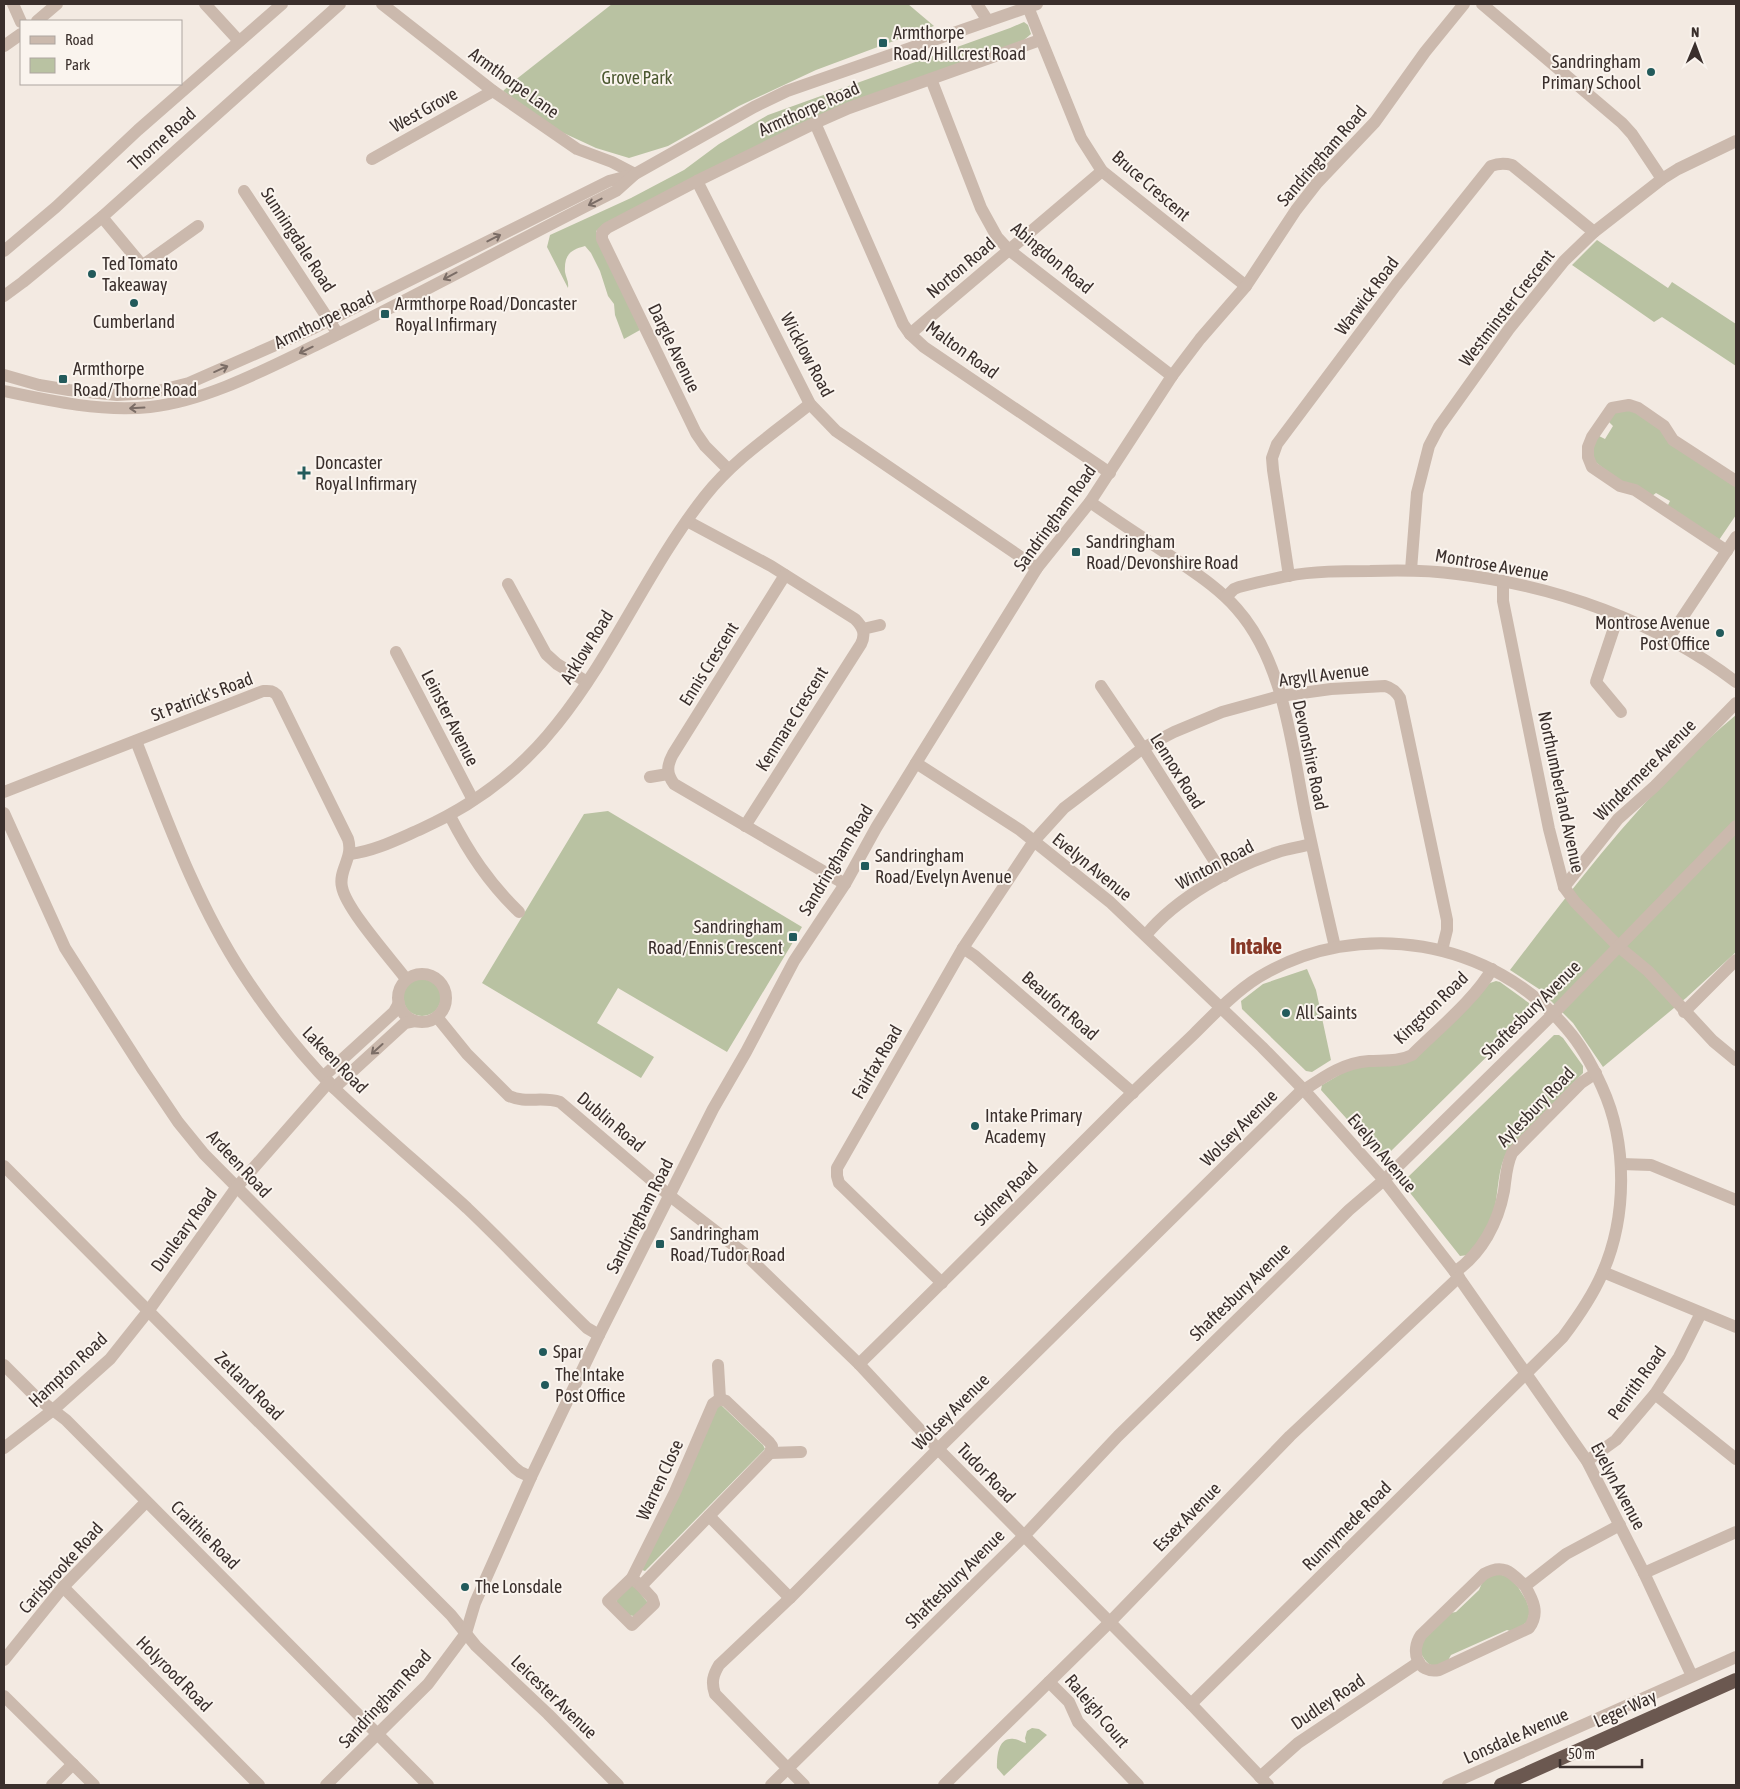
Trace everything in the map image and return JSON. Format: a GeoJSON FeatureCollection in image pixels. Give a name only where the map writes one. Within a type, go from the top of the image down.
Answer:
{"type":"FeatureCollection","features":[{"type":"Feature","properties":{"kind":"highway","name":"Leger Way"},"geometry":{"type":"LineString","coordinates":[[1501,1785],[1736,1680]]}},
{"type":"Feature","properties":{"kind":"street"},"geometry":{"type":"LineString","coordinates":[[13,4],[20,20]]}},
{"type":"Feature","properties":{"kind":"street"},"geometry":{"type":"LineString","coordinates":[[38,20],[57,4]]}},
{"type":"Feature","properties":{"kind":"street"},"geometry":{"type":"LineString","coordinates":[[205,4],[239,41]]}},
{"type":"Feature","properties":{"kind":"street","name":"Thorne Road"},"geometry":{"type":"LineString","coordinates":[[5,247],[56,207],[138,130],[282,4]]}},
{"type":"Feature","properties":{"kind":"street","name":"Thorne Road"},"geometry":{"type":"LineString","coordinates":[[4,296],[102,216],[340,4]]}},
{"type":"Feature","properties":{"kind":"street","name":"Armthorpe Lane"},"geometry":{"type":"LineString","coordinates":[[382,4],[493,91],[577,149],[612,162],[635,174]]}},
{"type":"Feature","properties":{"kind":"street"},"geometry":{"type":"LineString","coordinates":[[977,4],[988,21]]}},
{"type":"Feature","properties":{"kind":"street","name":"Sandringham Road"},"geometry":{"type":"LineString","coordinates":[[326,1785],[428,1684],[466,1633],[475,1603],[531,1477],[599,1335],[713,1109],[784,980],[845,884],[876,828],[1037,568],[1090,502],[1172,376],[1200,339],[1246,286],[1296,210],[1317,183],[1375,122],[1424,52],[1464,4]]}},
{"type":"Feature","properties":{"kind":"street"},"geometry":{"type":"LineString","coordinates":[[1482,4],[1622,123],[1632,134],[1662,179]]}},
{"type":"Feature","properties":{"kind":"street","name":"Armthorpe Road"},"geometry":{"type":"LineString","coordinates":[[4,391],[55,401],[129,408],[172,404],[229,386],[338,334],[616,191],[635,174],[754,107],[787,91],[1032,5]]}},
{"type":"Feature","properties":{"kind":"street","name":"Bruce Crescent"},"geometry":{"type":"LineString","coordinates":[[1032,5],[1040,40],[1081,138],[1102,171],[1246,286]]}},
{"type":"Feature","properties":{"kind":"street"},"geometry":{"type":"LineString","coordinates":[[4,46],[20,35]]}},
{"type":"Feature","properties":{"kind":"street","name":"Armthorpe Road"},"geometry":{"type":"LineString","coordinates":[[602,233],[607,228],[815,123],[877,98],[1040,40]]}},
{"type":"Feature","properties":{"kind":"street","name":"Abingdon Road"},"geometry":{"type":"LineString","coordinates":[[931,79],[981,208],[997,237],[1009,250],[1172,376]]}},
{"type":"Feature","properties":{"kind":"street","name":"West Grove"},"geometry":{"type":"LineString","coordinates":[[372,159],[493,91]]}},
{"type":"Feature","properties":{"kind":"street","name":"Malton Road"},"geometry":{"type":"LineString","coordinates":[[815,123],[903,324],[910,334],[924,348],[1110,473]]}},
{"type":"Feature","properties":{"kind":"street","name":"Westminster Crescent"},"geometry":{"type":"LineString","coordinates":[[1411,570],[1418,493],[1426,455],[1432,440],[1439,427],[1520,314],[1564,261],[1594,232],[1662,179],[1692,161],[1735,146]]}},
{"type":"Feature","properties":{"kind":"street","name":"Warwick Road"},"geometry":{"type":"LineString","coordinates":[[1288,576],[1272,470],[1272,458],[1277,444],[1396,285],[1491,166],[1505,163],[1512,165],[1594,232]]}},
{"type":"Feature","properties":{"kind":"street","name":"Norton Road"},"geometry":{"type":"LineString","coordinates":[[910,334],[1102,171]]}},
{"type":"Feature","properties":{"kind":"street","name":"Armthorpe Road"},"geometry":{"type":"LineString","coordinates":[[4,375],[40,385],[117,395],[150,393],[189,383],[329,320],[609,181],[635,174]]}},
{"type":"Feature","properties":{"kind":"street","name":"Wicklow Road"},"geometry":{"type":"LineString","coordinates":[[697,182],[810,404],[836,431],[1037,568]]}},
{"type":"Feature","properties":{"kind":"street","name":"Sunningdale Road"},"geometry":{"type":"LineString","coordinates":[[244,191],[338,334]]}},
{"type":"Feature","properties":{"kind":"street"},"geometry":{"type":"LineString","coordinates":[[102,216],[141,264],[146,264],[198,226]]}},
{"type":"Feature","properties":{"kind":"street","name":"Dargle Avenue"},"geometry":{"type":"LineString","coordinates":[[602,233],[602,240],[696,434],[704,446],[728,469]]}},
{"type":"Feature","properties":{"kind":"street","name":"Arklow Road"},"geometry":{"type":"LineString","coordinates":[[350,854],[381,846],[450,816],[496,786],[518,766],[557,725],[587,682],[662,560],[706,495],[728,469],[810,404]]}},
{"type":"Feature","properties":{"kind":"street"},"geometry":{"type":"LineString","coordinates":[[1730,555],[1635,490],[1620,486],[1592,467],[1588,457],[1588,447],[1612,408],[1629,405],[1638,408],[1664,426],[1673,440],[1736,481]]}},
{"type":"Feature","properties":{"kind":"street","name":"Devonshire Road"},"geometry":{"type":"LineString","coordinates":[[1090,502],[1200,577],[1226,597],[1238,610],[1261,644],[1270,662],[1280,696],[1335,947]]}},
{"type":"Feature","properties":{"kind":"street"},"geometry":{"type":"LineString","coordinates":[[687,521],[771,566],[855,619],[863,630],[880,625]]}},
{"type":"Feature","properties":{"kind":"street"},"geometry":{"type":"LineString","coordinates":[[1668,639],[1730,555],[1736,536]]}},
{"type":"Feature","properties":{"kind":"street","name":"Montrose Avenue"},"geometry":{"type":"LineString","coordinates":[[1226,597],[1239,587],[1288,576],[1345,571],[1411,570],[1503,581],[1568,597],[1618,616],[1668,639],[1736,682]]}},
{"type":"Feature","properties":{"kind":"street","name":"Ennis Crescent"},"geometry":{"type":"LineString","coordinates":[[668,774],[669,762],[673,754],[785,575]]}},
{"type":"Feature","properties":{"kind":"street","name":"Northumberland Avenue"},"geometry":{"type":"LineString","coordinates":[[1503,581],[1503,601],[1549,829],[1564,887],[1575,902],[1619,947],[1648,971],[1684,1012],[1713,1041],[1736,1060]]}},
{"type":"Feature","properties":{"kind":"street"},"geometry":{"type":"LineString","coordinates":[[508,584],[546,654],[557,664],[587,682]]}},
{"type":"Feature","properties":{"kind":"street"},"geometry":{"type":"LineString","coordinates":[[1618,616],[1596,682],[1621,712]]}},
{"type":"Feature","properties":{"kind":"street","name":"Kenmare Crescent"},"geometry":{"type":"LineString","coordinates":[[745,826],[861,644],[864,638],[863,630]]}},
{"type":"Feature","properties":{"kind":"street","name":"Leinster Avenue"},"geometry":{"type":"LineString","coordinates":[[396,652],[473,800]]}},
{"type":"Feature","properties":{"kind":"street","name":"Lennox Road"},"geometry":{"type":"LineString","coordinates":[[1101,686],[1143,748],[1224,876]]}},
{"type":"Feature","properties":{"kind":"street","name":"Argyll Avenue"},"geometry":{"type":"LineString","coordinates":[[1034,841],[1064,808],[1143,748],[1174,732],[1222,712],[1280,696],[1331,689],[1385,686],[1397,693],[1400,698],[1447,920],[1447,930],[1442,950]]}},
{"type":"Feature","properties":{"kind":"street","name":"St Patrick's Road"},"geometry":{"type":"LineString","coordinates":[[4,792],[270,690],[277,695],[348,839],[350,854]]}},
{"type":"Feature","properties":{"kind":"street","name":"Windermere Avenue"},"geometry":{"type":"LineString","coordinates":[[1564,887],[1618,819],[1655,786],[1736,703]]}},
{"type":"Feature","properties":{"kind":"street","name":"Lakeen Road"},"geometry":{"type":"LineString","coordinates":[[136,741],[189,873],[218,934],[243,974],[281,1027],[329,1082],[468,1209],[587,1328],[599,1335]]}},
{"type":"Feature","properties":{"kind":"street","name":"Evelyn Avenue"},"geometry":{"type":"LineString","coordinates":[[916,764],[1020,830],[1110,902],[1222,1007],[1304,1090],[1384,1180],[1457,1275],[1587,1461],[1644,1573],[1692,1676]]}},
{"type":"Feature","properties":{"kind":"street"},"geometry":{"type":"LineString","coordinates":[[650,777],[668,774],[674,784],[845,884]]}},
{"type":"Feature","properties":{"kind":"street","name":"Ardeen Road"},"geometry":{"type":"LineString","coordinates":[[4,813],[64,948],[178,1122],[204,1154],[236,1188],[515,1468],[531,1477]]}},
{"type":"Feature","properties":{"kind":"street"},"geometry":{"type":"LineString","coordinates":[[450,816],[467,849],[497,891],[519,912]]}},
{"type":"Feature","properties":{"kind":"street","name":"Shaftesbury Avenue"},"geometry":{"type":"LineString","coordinates":[[770,1785],[1024,1536],[1118,1436],[1553,1014],[1736,826]]}},
{"type":"Feature","properties":{"kind":"street","name":"Fairfax Road"},"geometry":{"type":"LineString","coordinates":[[942,1283],[839,1183],[837,1168],[963,948],[1034,841]]}},
{"type":"Feature","properties":{"kind":"street","name":"Winton Road"},"geometry":{"type":"LineString","coordinates":[[1146,935],[1157,920],[1180,902],[1224,876],[1277,852],[1311,844]]}},
{"type":"Feature","properties":{"kind":"street"},"geometry":{"type":"LineString","coordinates":[[350,854],[341,882],[345,896],[359,918],[406,979]]}},
{"type":"Feature","properties":{"kind":"street","name":"Sidney Road"},"geometry":{"type":"LineString","coordinates":[[860,1364],[1132,1093],[1222,1007],[1257,978],[1273,969],[1303,956],[1335,947],[1368,943],[1400,943],[1442,950],[1492,969],[1525,989],[1553,1014]]}},
{"type":"Feature","properties":{"kind":"street","name":"Beaufort Road"},"geometry":{"type":"LineString","coordinates":[[963,948],[975,956],[1132,1093]]}},
{"type":"Feature","properties":{"kind":"street"},"geometry":{"type":"LineString","coordinates":[[1684,1012],[1736,960]]}},
{"type":"Feature","properties":{"kind":"street","name":"Kingston Road"},"geometry":{"type":"LineString","coordinates":[[1304,1090],[1329,1073],[1342,1068],[1368,1061],[1403,1060],[1412,1055],[1474,993],[1486,980],[1492,969]]}},
{"type":"Feature","properties":{"kind":"street"},"geometry":{"type":"LineString","coordinates":[[417,974],[426,974],[439,980],[446,996],[445,1004],[437,1017],[425,1022],[408,1018],[402,1012],[398,1003],[399,989],[406,979],[417,974]]}},
{"type":"Feature","properties":{"kind":"street","name":"Dunleary Road"},"geometry":{"type":"LineString","coordinates":[[148,1310],[236,1188],[329,1082],[394,1012],[398,1003]]}},
{"type":"Feature","properties":{"kind":"street","name":"Runnymede Road"},"geometry":{"type":"LineString","coordinates":[[1192,1704],[1563,1337],[1582,1311],[1603,1272],[1618,1214],[1621,1164],[1611,1110],[1596,1073],[1575,1038],[1553,1014]]}},
{"type":"Feature","properties":{"kind":"street","name":"Dublin Road"},"geometry":{"type":"LineString","coordinates":[[437,1017],[467,1054],[509,1096],[517,1100],[527,1101],[549,1098],[560,1102],[670,1196]]}},
{"type":"Feature","properties":{"kind":"street","name":"Dunleary Road"},"geometry":{"type":"LineString","coordinates":[[329,1082],[405,1023],[415,1021]]}},
{"type":"Feature","properties":{"kind":"street","name":"Aylesbury Road"},"geometry":{"type":"LineString","coordinates":[[1457,1275],[1479,1250],[1495,1221],[1504,1191],[1506,1165],[1512,1153],[1581,1083],[1596,1073]]}},
{"type":"Feature","properties":{"kind":"street","name":"Wolsey Avenue"},"geometry":{"type":"LineString","coordinates":[[787,1769],[715,1694],[712,1686],[713,1675],[719,1665],[790,1598],[938,1449],[1304,1090]]}},
{"type":"Feature","properties":{"kind":"street"},"geometry":{"type":"LineString","coordinates":[[1621,1164],[1651,1165],[1736,1200]]}},
{"type":"Feature","properties":{"kind":"street","name":"Zetland Road"},"geometry":{"type":"LineString","coordinates":[[4,1166],[451,1615],[466,1633]]}},
{"type":"Feature","properties":{"kind":"street","name":"Tudor Road"},"geometry":{"type":"LineString","coordinates":[[670,1196],[745,1254],[860,1364],[938,1449],[1192,1704],[1264,1781]]}},
{"type":"Feature","properties":{"kind":"street"},"geometry":{"type":"LineString","coordinates":[[1603,1272],[1736,1328]]}},
{"type":"Feature","properties":{"kind":"street","name":"Essex Avenue"},"geometry":{"type":"LineString","coordinates":[[944,1785],[1110,1622],[1290,1436],[1457,1275]]}},
{"type":"Feature","properties":{"kind":"street","name":"Hampton Road"},"geometry":{"type":"LineString","coordinates":[[4,1448],[53,1410],[110,1359],[148,1310]]}},
{"type":"Feature","properties":{"kind":"street","name":"Penrith Road"},"geometry":{"type":"LineString","coordinates":[[1587,1461],[1616,1440],[1655,1394],[1679,1357],[1701,1313]]}},
{"type":"Feature","properties":{"kind":"street","name":"Craithie Road"},"geometry":{"type":"LineString","coordinates":[[4,1365],[66,1420],[428,1785]]}},
{"type":"Feature","properties":{"kind":"street"},"geometry":{"type":"LineString","coordinates":[[718,1365],[720,1399],[726,1401],[769,1442],[772,1446],[770,1453],[801,1452]]}},
{"type":"Feature","properties":{"kind":"street"},"geometry":{"type":"LineString","coordinates":[[1655,1394],[1736,1459]]}},
{"type":"Feature","properties":{"kind":"street","name":"Warren Close"},"geometry":{"type":"LineString","coordinates":[[720,1399],[713,1404],[636,1582],[708,1516],[770,1453]]}},
{"type":"Feature","properties":{"kind":"street","name":"Carisbrooke Road"},"geometry":{"type":"LineString","coordinates":[[4,1660],[63,1587],[146,1502]]}},
{"type":"Feature","properties":{"kind":"street"},"geometry":{"type":"LineString","coordinates":[[708,1516],[790,1598]]}},
{"type":"Feature","properties":{"kind":"street"},"geometry":{"type":"LineString","coordinates":[[1525,1586],[1566,1554],[1620,1525]]}},
{"type":"Feature","properties":{"kind":"street"},"geometry":{"type":"LineString","coordinates":[[1644,1573],[1736,1532]]}},
{"type":"Feature","properties":{"kind":"street"},"geometry":{"type":"LineString","coordinates":[[1504,1569],[1525,1586],[1535,1609],[1535,1618],[1529,1628],[1433,1672],[1428,1670],[1416,1658],[1415,1647],[1420,1635],[1484,1574],[1491,1570],[1504,1569]]}},
{"type":"Feature","properties":{"kind":"street","name":"Holyrood Road"},"geometry":{"type":"LineString","coordinates":[[63,1587],[260,1785]]}},
{"type":"Feature","properties":{"kind":"street","name":"Leicester Avenue"},"geometry":{"type":"LineString","coordinates":[[466,1633],[476,1646],[548,1714],[618,1785]]}},
{"type":"Feature","properties":{"kind":"street","name":"Lonsdale Avenue"},"geometry":{"type":"LineString","coordinates":[[1448,1785],[1736,1657]]}},
{"type":"Feature","properties":{"kind":"street","name":"Dudley Road"},"geometry":{"type":"LineString","coordinates":[[1264,1781],[1298,1743],[1419,1662]]}},
{"type":"Feature","properties":{"kind":"street","name":"Raleigh Court"},"geometry":{"type":"LineString","coordinates":[[1049,1682],[1069,1702],[1078,1722],[1138,1785]]}},
{"type":"Feature","properties":{"kind":"street"},"geometry":{"type":"LineString","coordinates":[[4,1696],[94,1785]]}},
{"type":"Feature","properties":{"kind":"street"},"geometry":{"type":"LineString","coordinates":[[52,1785],[73,1764]]}},
{"type":"Feature","properties":{"kind":"street"},"geometry":{"type":"LineString","coordinates":[[787,1769],[804,1785]]}},
{"type":"Feature","properties":{"kind":"green space","name":"Grove Park"},"geometry":{"type":"Polygon","coordinates":[[[612,4],[908,4],[934,26],[816,70],[739,106],[668,146],[629,158],[596,148],[555,129],[503,91],[612,4]]]}},
{"type":"Feature","properties":{"kind":"green space"},"geometry":{"type":"Polygon","coordinates":[[[1024,22],[1028,25],[1031,34],[1024,40],[932,73],[596,231],[640,330],[624,339],[615,315],[614,304],[608,296],[600,271],[591,253],[585,246],[575,249],[567,257],[565,272],[568,288],[547,247],[550,235],[631,198],[684,170],[719,144],[768,115],[1024,22]]]}},
{"type":"Feature","properties":{"kind":"green space"},"geometry":{"type":"Polygon","coordinates":[[[1597,240],[1668,288],[1672,282],[1736,324],[1736,366],[1662,317],[1654,322],[1572,265],[1597,240]]]}},
{"type":"Feature","properties":{"kind":"green space"},"geometry":{"type":"Polygon","coordinates":[[[1633,410],[1736,485],[1736,515],[1719,540],[1667,507],[1670,501],[1656,493],[1652,496],[1620,481],[1594,461],[1593,444],[1599,436],[1605,439],[1613,426],[1608,421],[1612,412],[1633,410]]]}},
{"type":"Feature","properties":{"kind":"green space"},"geometry":{"type":"Polygon","coordinates":[[[1736,715],[1736,952],[1686,998],[1603,1067],[1573,1023],[1539,989],[1510,970],[1562,902],[1644,804],[1704,743],[1736,715]]]}},
{"type":"Feature","properties":{"kind":"green space"},"geometry":{"type":"Polygon","coordinates":[[[608,811],[802,927],[727,1052],[618,988],[597,1023],[654,1057],[641,1078],[482,983],[584,814],[608,811]]]}},
{"type":"Feature","properties":{"kind":"green space"},"geometry":{"type":"Polygon","coordinates":[[[1307,969],[1316,990],[1331,1060],[1312,1072],[1306,1071],[1242,1009],[1241,1001],[1263,984],[1307,969]]]}},
{"type":"Feature","properties":{"kind":"green space"},"geometry":{"type":"Polygon","coordinates":[[[422,978],[435,984],[441,997],[435,1010],[422,1016],[409,1010],[403,997],[409,984],[422,978]]]}},
{"type":"Feature","properties":{"kind":"green space"},"geometry":{"type":"Polygon","coordinates":[[[1496,981],[1529,1003],[1530,1012],[1527,1017],[1390,1152],[1386,1155],[1379,1155],[1321,1090],[1322,1085],[1351,1068],[1399,1064],[1490,983],[1496,981]]]}},
{"type":"Feature","properties":{"kind":"green space"},"geometry":{"type":"Polygon","coordinates":[[[1554,1035],[1559,1035],[1563,1038],[1583,1066],[1583,1073],[1508,1150],[1502,1165],[1496,1203],[1490,1223],[1468,1255],[1460,1256],[1407,1189],[1405,1186],[1407,1178],[1554,1035]]]}},
{"type":"Feature","properties":{"kind":"green space"},"geometry":{"type":"Polygon","coordinates":[[[721,1405],[765,1449],[645,1571],[642,1570],[717,1407],[721,1405]]]}},
{"type":"Feature","properties":{"kind":"green space"},"geometry":{"type":"Polygon","coordinates":[[[1497,1574],[1507,1576],[1518,1587],[1530,1611],[1527,1622],[1513,1632],[1507,1630],[1451,1655],[1447,1662],[1437,1665],[1428,1663],[1420,1652],[1422,1640],[1450,1613],[1456,1612],[1479,1590],[1482,1583],[1489,1576],[1497,1574]]]}},
{"type":"Feature","properties":{"kind":"green space"},"geometry":{"type":"Polygon","coordinates":[[[633,1584],[648,1603],[634,1616],[627,1615],[616,1604],[617,1598],[633,1584]]]}},
{"type":"Feature","properties":{"kind":"green space"},"geometry":{"type":"Polygon","coordinates":[[[1032,1728],[1039,1729],[1047,1735],[1004,1776],[997,1768],[1001,1745],[1008,1739],[1015,1739],[1026,1743],[1027,1731],[1032,1728]]]}},
{"type":"Feature","properties":{"kind":"place","name":"Armthorpe Road/Hillcrest Road"},"geometry":{"type":"Point","coordinates":[883,43]}},
{"type":"Feature","properties":{"kind":"place","name":"Sandringham Primary School"},"geometry":{"type":"Point","coordinates":[1651,72]}},
{"type":"Feature","properties":{"kind":"place","name":"Ted Tomato Takeaway"},"geometry":{"type":"Point","coordinates":[92,274]}},
{"type":"Feature","properties":{"kind":"place","name":"Cumberland"},"geometry":{"type":"Point","coordinates":[134,303]}},
{"type":"Feature","properties":{"kind":"place","name":"Armthorpe Road/Doncaster Royal Infirmary"},"geometry":{"type":"Point","coordinates":[385,314]}},
{"type":"Feature","properties":{"kind":"place","name":"Armthorpe Road/Thorne Road"},"geometry":{"type":"Point","coordinates":[63,379]}},
{"type":"Feature","properties":{"kind":"place","name":"Doncaster Royal Infirmary"},"geometry":{"type":"Point","coordinates":[304,473]}},
{"type":"Feature","properties":{"kind":"place","name":"Sandringham Road/Devonshire Road"},"geometry":{"type":"Point","coordinates":[1076,552]}},
{"type":"Feature","properties":{"kind":"place","name":"Montrose Avenue Post Office"},"geometry":{"type":"Point","coordinates":[1720,633]}},
{"type":"Feature","properties":{"kind":"place","name":"Sandringham Road/Evelyn Avenue"},"geometry":{"type":"Point","coordinates":[865,866]}},
{"type":"Feature","properties":{"kind":"place","name":"Sandringham Road/Ennis Crescent"},"geometry":{"type":"Point","coordinates":[793,937]}},
{"type":"Feature","properties":{"kind":"place","name":"All Saints"},"geometry":{"type":"Point","coordinates":[1286,1013]}},
{"type":"Feature","properties":{"kind":"place","name":"Intake Primary Academy"},"geometry":{"type":"Point","coordinates":[975,1126]}},
{"type":"Feature","properties":{"kind":"place","name":"Sandringham Road/Tudor Road"},"geometry":{"type":"Point","coordinates":[660,1244]}},
{"type":"Feature","properties":{"kind":"place","name":"Spar"},"geometry":{"type":"Point","coordinates":[543,1352]}},
{"type":"Feature","properties":{"kind":"place","name":"The Intake Post Office"},"geometry":{"type":"Point","coordinates":[545,1385]}},
{"type":"Feature","properties":{"kind":"place","name":"The Lonsdale"},"geometry":{"type":"Point","coordinates":[465,1587]}},
{"type":"Feature","properties":{"kind":"district","name":"Intake"},"geometry":{"type":"Point","coordinates":[1256,946]}}]}
